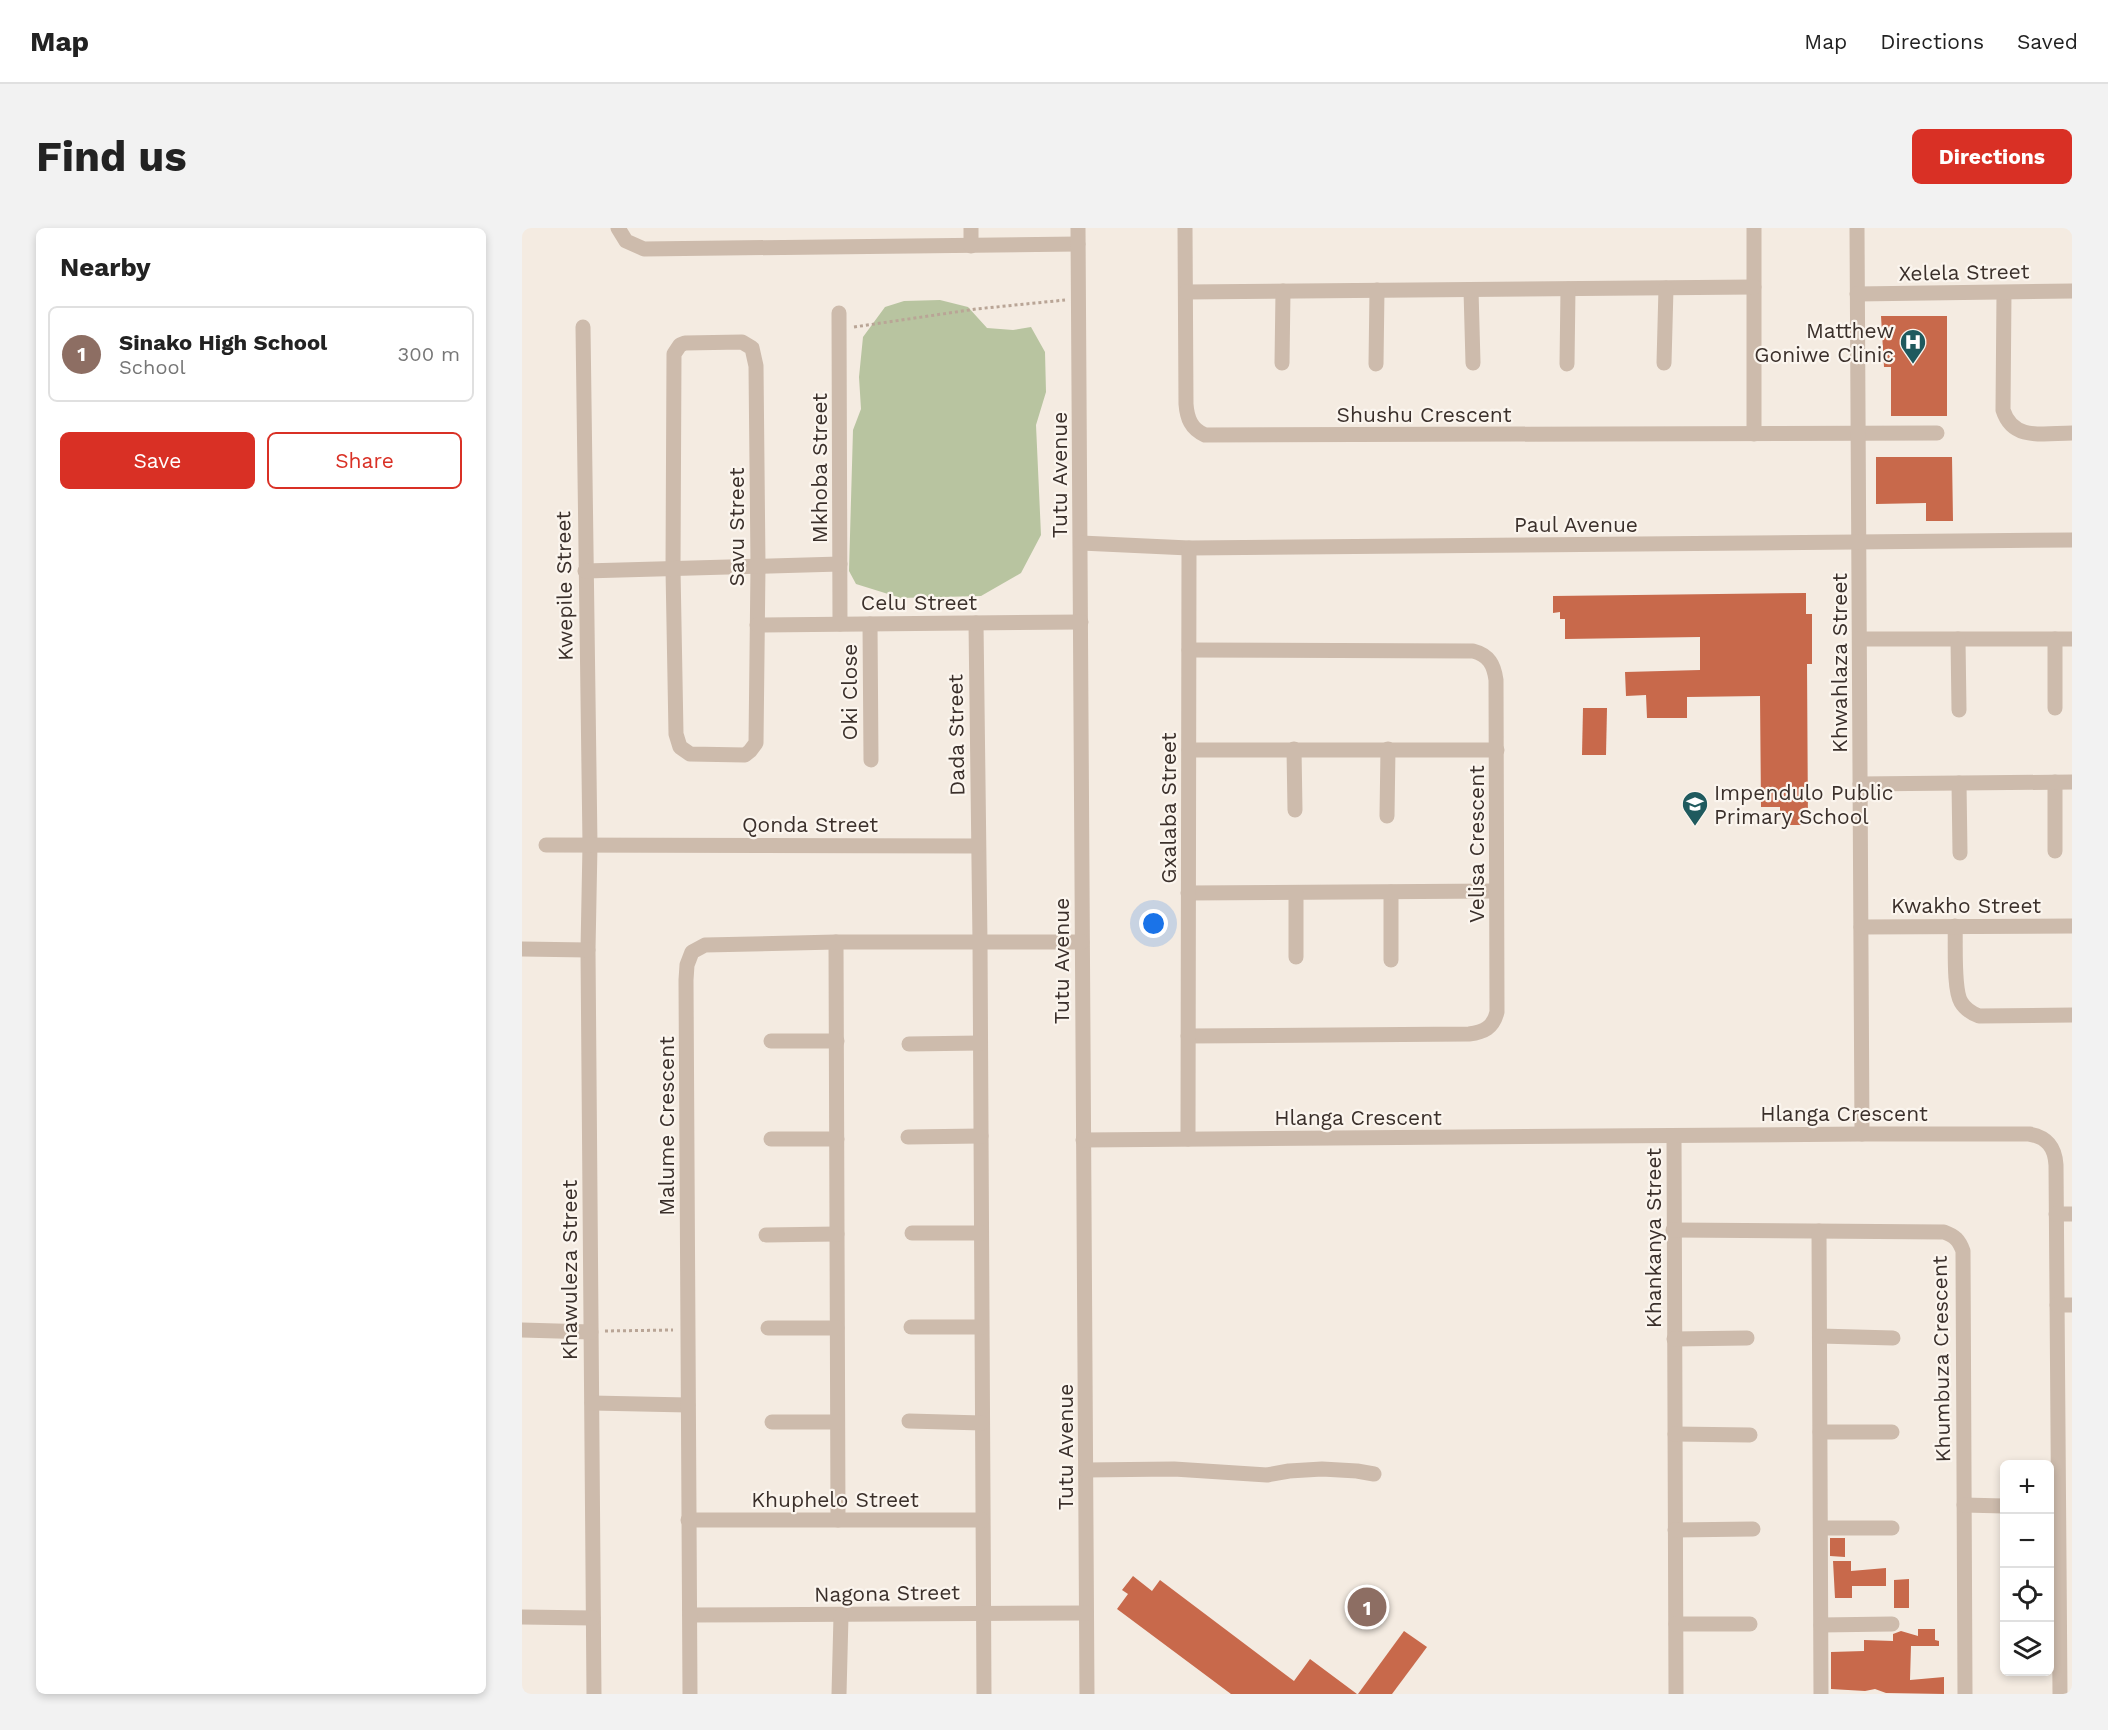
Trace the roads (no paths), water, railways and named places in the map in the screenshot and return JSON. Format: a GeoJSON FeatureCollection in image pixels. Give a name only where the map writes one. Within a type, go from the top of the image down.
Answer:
{"type":"FeatureCollection","features":[{"type":"Feature","properties":{"kind":"street"},"geometry":{"type":"LineString","coordinates":[[618,228],[626,240],[644,249],[1078,244]]}},
{"type":"Feature","properties":{"kind":"street"},"geometry":{"type":"LineString","coordinates":[[971,228],[971,246]]}},
{"type":"Feature","properties":{"kind":"street","name":"Tutu Avenue"},"geometry":{"type":"LineString","coordinates":[[1078,228],[1087,1694]]}},
{"type":"Feature","properties":{"kind":"street","name":"Shushu Crescent"},"geometry":{"type":"LineString","coordinates":[[1185,228],[1187,413],[1195,429],[1205,435],[1936,433]]}},
{"type":"Feature","properties":{"kind":"street"},"geometry":{"type":"LineString","coordinates":[[1754,228],[1754,434]]}},
{"type":"Feature","properties":{"kind":"street","name":"Khwahlaza Street"},"geometry":{"type":"LineString","coordinates":[[1857,228],[1862,1134]]}},
{"type":"Feature","properties":{"kind":"street"},"geometry":{"type":"LineString","coordinates":[[1186,292],[1754,287]]}},
{"type":"Feature","properties":{"kind":"street"},"geometry":{"type":"LineString","coordinates":[[1664,363],[1666,288]]}},
{"type":"Feature","properties":{"kind":"street"},"geometry":{"type":"LineString","coordinates":[[1567,364],[1568,289]]}},
{"type":"Feature","properties":{"kind":"street"},"geometry":{"type":"LineString","coordinates":[[1376,364],[1377,290]]}},
{"type":"Feature","properties":{"kind":"street"},"geometry":{"type":"LineString","coordinates":[[1471,290],[1473,363]]}},
{"type":"Feature","properties":{"kind":"street"},"geometry":{"type":"LineString","coordinates":[[1282,291],[1282,363]]}},
{"type":"Feature","properties":{"kind":"street","name":"Xelela Street"},"geometry":{"type":"LineString","coordinates":[[1857,294],[2072,291]]}},
{"type":"Feature","properties":{"kind":"street"},"geometry":{"type":"LineString","coordinates":[[2004,292],[2003,410],[2006,418],[2017,430],[2025,434],[2072,434]]}},
{"type":"Feature","properties":{"kind":"street","name":"Mkhoba Street"},"geometry":{"type":"LineString","coordinates":[[839,313],[840,624]]}},
{"type":"Feature","properties":{"kind":"street","name":"Kwepile Street"},"geometry":{"type":"LineString","coordinates":[[583,327],[590,845]]}},
{"type":"Feature","properties":{"kind":"street","name":"Savu Street"},"geometry":{"type":"LineString","coordinates":[[693,342],[742,342],[748,344],[754,352],[758,566],[757,734],[754,748],[745,754],[737,755],[684,752],[677,742],[676,734],[673,569],[673,363],[675,350],[680,345],[693,342]]}},
{"type":"Feature","properties":{"kind":"street","name":"Paul Avenue"},"geometry":{"type":"LineString","coordinates":[[1081,543],[1189,548],[2072,540]]}},
{"type":"Feature","properties":{"kind":"street","name":"Gxalaba Street"},"geometry":{"type":"LineString","coordinates":[[1188,1139],[1189,548]]}},
{"type":"Feature","properties":{"kind":"street"},"geometry":{"type":"LineString","coordinates":[[585,572],[840,564]]}},
{"type":"Feature","properties":{"kind":"street","name":"Celu Street"},"geometry":{"type":"LineString","coordinates":[[757,625],[1081,622]]}},
{"type":"Feature","properties":{"kind":"street","name":"Dada Street"},"geometry":{"type":"LineString","coordinates":[[976,623],[978,846]]}},
{"type":"Feature","properties":{"kind":"street","name":"Oki Close"},"geometry":{"type":"LineString","coordinates":[[870,624],[871,760]]}},
{"type":"Feature","properties":{"kind":"street"},"geometry":{"type":"LineString","coordinates":[[1860,639],[2072,639]]}},
{"type":"Feature","properties":{"kind":"street"},"geometry":{"type":"LineString","coordinates":[[1958,639],[1959,710]]}},
{"type":"Feature","properties":{"kind":"street"},"geometry":{"type":"LineString","coordinates":[[2055,639],[2055,708]]}},
{"type":"Feature","properties":{"kind":"street","name":"Velisa Crescent"},"geometry":{"type":"LineString","coordinates":[[1188,1036],[1469,1034],[1486,1030],[1495,1021],[1497,1012],[1497,750],[1494,667],[1482,653],[1473,651],[1189,650]]}},
{"type":"Feature","properties":{"kind":"street"},"geometry":{"type":"LineString","coordinates":[[1294,749],[1295,810]]}},
{"type":"Feature","properties":{"kind":"street"},"geometry":{"type":"LineString","coordinates":[[1387,816],[1388,749]]}},
{"type":"Feature","properties":{"kind":"street"},"geometry":{"type":"LineString","coordinates":[[1189,750],[1497,750]]}},
{"type":"Feature","properties":{"kind":"street"},"geometry":{"type":"LineString","coordinates":[[2055,782],[2055,851]]}},
{"type":"Feature","properties":{"kind":"street"},"geometry":{"type":"LineString","coordinates":[[1860,784],[2072,782]]}},
{"type":"Feature","properties":{"kind":"street"},"geometry":{"type":"LineString","coordinates":[[1959,783],[1960,854]]}},
{"type":"Feature","properties":{"kind":"street","name":"Qonda Street"},"geometry":{"type":"LineString","coordinates":[[546,845],[978,846]]}},
{"type":"Feature","properties":{"kind":"street","name":"Khawuleza Street"},"geometry":{"type":"LineString","coordinates":[[590,845],[588,950],[594,1694]]}},
{"type":"Feature","properties":{"kind":"street"},"geometry":{"type":"LineString","coordinates":[[978,846],[984,1694]]}},
{"type":"Feature","properties":{"kind":"street"},"geometry":{"type":"LineString","coordinates":[[1188,893],[1496,891]]}},
{"type":"Feature","properties":{"kind":"street"},"geometry":{"type":"LineString","coordinates":[[1391,892],[1391,960]]}},
{"type":"Feature","properties":{"kind":"street"},"geometry":{"type":"LineString","coordinates":[[1296,893],[1296,957]]}},
{"type":"Feature","properties":{"kind":"street"},"geometry":{"type":"LineString","coordinates":[[1955,926],[1958,992],[1966,1009],[1979,1016],[2072,1015]]}},
{"type":"Feature","properties":{"kind":"street","name":"Kwakho Street"},"geometry":{"type":"LineString","coordinates":[[1861,927],[2072,926]]}},
{"type":"Feature","properties":{"kind":"street"},"geometry":{"type":"LineString","coordinates":[[836,942],[838,1520]]}},
{"type":"Feature","properties":{"kind":"street","name":"Malume Crescent"},"geometry":{"type":"LineString","coordinates":[[690,1694],[686,980],[689,957],[697,948],[705,945],[836,942],[1082,942]]}},
{"type":"Feature","properties":{"kind":"street"},"geometry":{"type":"LineString","coordinates":[[522,949],[588,950]]}},
{"type":"Feature","properties":{"kind":"street"},"geometry":{"type":"LineString","coordinates":[[771,1041],[837,1041]]}},
{"type":"Feature","properties":{"kind":"street"},"geometry":{"type":"LineString","coordinates":[[909,1044],[980,1042]]}},
{"type":"Feature","properties":{"kind":"street","name":"Hlanga Crescent"},"geometry":{"type":"LineString","coordinates":[[1083,1140],[1862,1134],[2029,1134],[2044,1138],[2055,1155],[2064,1214],[2065,1447],[2054,1506],[2066,1589],[2060,1694]]}},
{"type":"Feature","properties":{"kind":"street"},"geometry":{"type":"LineString","coordinates":[[908,1137],[981,1136]]}},
{"type":"Feature","properties":{"kind":"street","name":"Khankanya Street"},"geometry":{"type":"LineString","coordinates":[[1674,1136],[1676,1694]]}},
{"type":"Feature","properties":{"kind":"street"},"geometry":{"type":"LineString","coordinates":[[771,1139],[837,1139]]}},
{"type":"Feature","properties":{"kind":"street","name":"Khumbuza Crescent"},"geometry":{"type":"LineString","coordinates":[[1674,1230],[1944,1232],[1952,1235],[1960,1243],[1963,1251],[1965,1694]]}},
{"type":"Feature","properties":{"kind":"street"},"geometry":{"type":"LineString","coordinates":[[1819,1231],[1821,1694]]}},
{"type":"Feature","properties":{"kind":"street"},"geometry":{"type":"LineString","coordinates":[[912,1233],[981,1233]]}},
{"type":"Feature","properties":{"kind":"street"},"geometry":{"type":"LineString","coordinates":[[766,1235],[837,1234]]}},
{"type":"Feature","properties":{"kind":"street"},"geometry":{"type":"LineString","coordinates":[[911,1327],[981,1326]]}},
{"type":"Feature","properties":{"kind":"street"},"geometry":{"type":"LineString","coordinates":[[768,1328],[837,1328]]}},
{"type":"Feature","properties":{"kind":"street"},"geometry":{"type":"LineString","coordinates":[[522,1330],[591,1332]]}},
{"type":"Feature","properties":{"kind":"street"},"geometry":{"type":"LineString","coordinates":[[1820,1336],[1893,1338]]}},
{"type":"Feature","properties":{"kind":"street","name":"Khankanya Street"},"geometry":{"type":"LineString","coordinates":[[1674,1339],[1747,1338]]}},
{"type":"Feature","properties":{"kind":"street"},"geometry":{"type":"LineString","coordinates":[[591,1403],[688,1404]]}},
{"type":"Feature","properties":{"kind":"street"},"geometry":{"type":"LineString","coordinates":[[772,1422],[837,1422]]}},
{"type":"Feature","properties":{"kind":"street"},"geometry":{"type":"LineString","coordinates":[[909,1422],[982,1423]]}},
{"type":"Feature","properties":{"kind":"street"},"geometry":{"type":"LineString","coordinates":[[1820,1432],[1892,1432]]}},
{"type":"Feature","properties":{"kind":"street"},"geometry":{"type":"LineString","coordinates":[[1675,1434],[1750,1435]]}},
{"type":"Feature","properties":{"kind":"street"},"geometry":{"type":"LineString","coordinates":[[1086,1470],[1174,1469],[1267,1475],[1322,1469],[1374,1474]]}},
{"type":"Feature","properties":{"kind":"street"},"geometry":{"type":"LineString","coordinates":[[1964,1505],[2000,1506]]}},
{"type":"Feature","properties":{"kind":"street","name":"Khuphelo Street"},"geometry":{"type":"LineString","coordinates":[[688,1520],[982,1520]]}},
{"type":"Feature","properties":{"kind":"street"},"geometry":{"type":"LineString","coordinates":[[1821,1528],[1892,1528]]}},
{"type":"Feature","properties":{"kind":"street"},"geometry":{"type":"LineString","coordinates":[[1675,1530],[1753,1529]]}},
{"type":"Feature","properties":{"kind":"street","name":"Nagona Street"},"geometry":{"type":"LineString","coordinates":[[690,1615],[1086,1613]]}},
{"type":"Feature","properties":{"kind":"street"},"geometry":{"type":"LineString","coordinates":[[839,1694],[841,1616]]}},
{"type":"Feature","properties":{"kind":"street"},"geometry":{"type":"LineString","coordinates":[[522,1617],[593,1618]]}},
{"type":"Feature","properties":{"kind":"street"},"geometry":{"type":"LineString","coordinates":[[1821,1625],[1892,1623]]}},
{"type":"Feature","properties":{"kind":"street"},"geometry":{"type":"LineString","coordinates":[[1676,1624],[1750,1624]]}},
{"type":"Feature","properties":{"kind":"place","name":"Matthew Goniwe Clinic"},"geometry":{"type":"Point","coordinates":[1913,365]}},
{"type":"Feature","properties":{"kind":"place","name":"Impendulo Public Primary School"},"geometry":{"type":"Point","coordinates":[1695,827]}},
{"type":"Feature","properties":{"kind":"place","name":"Sinako High School"},"geometry":{"type":"Point","coordinates":[1367,1607]}}]}
